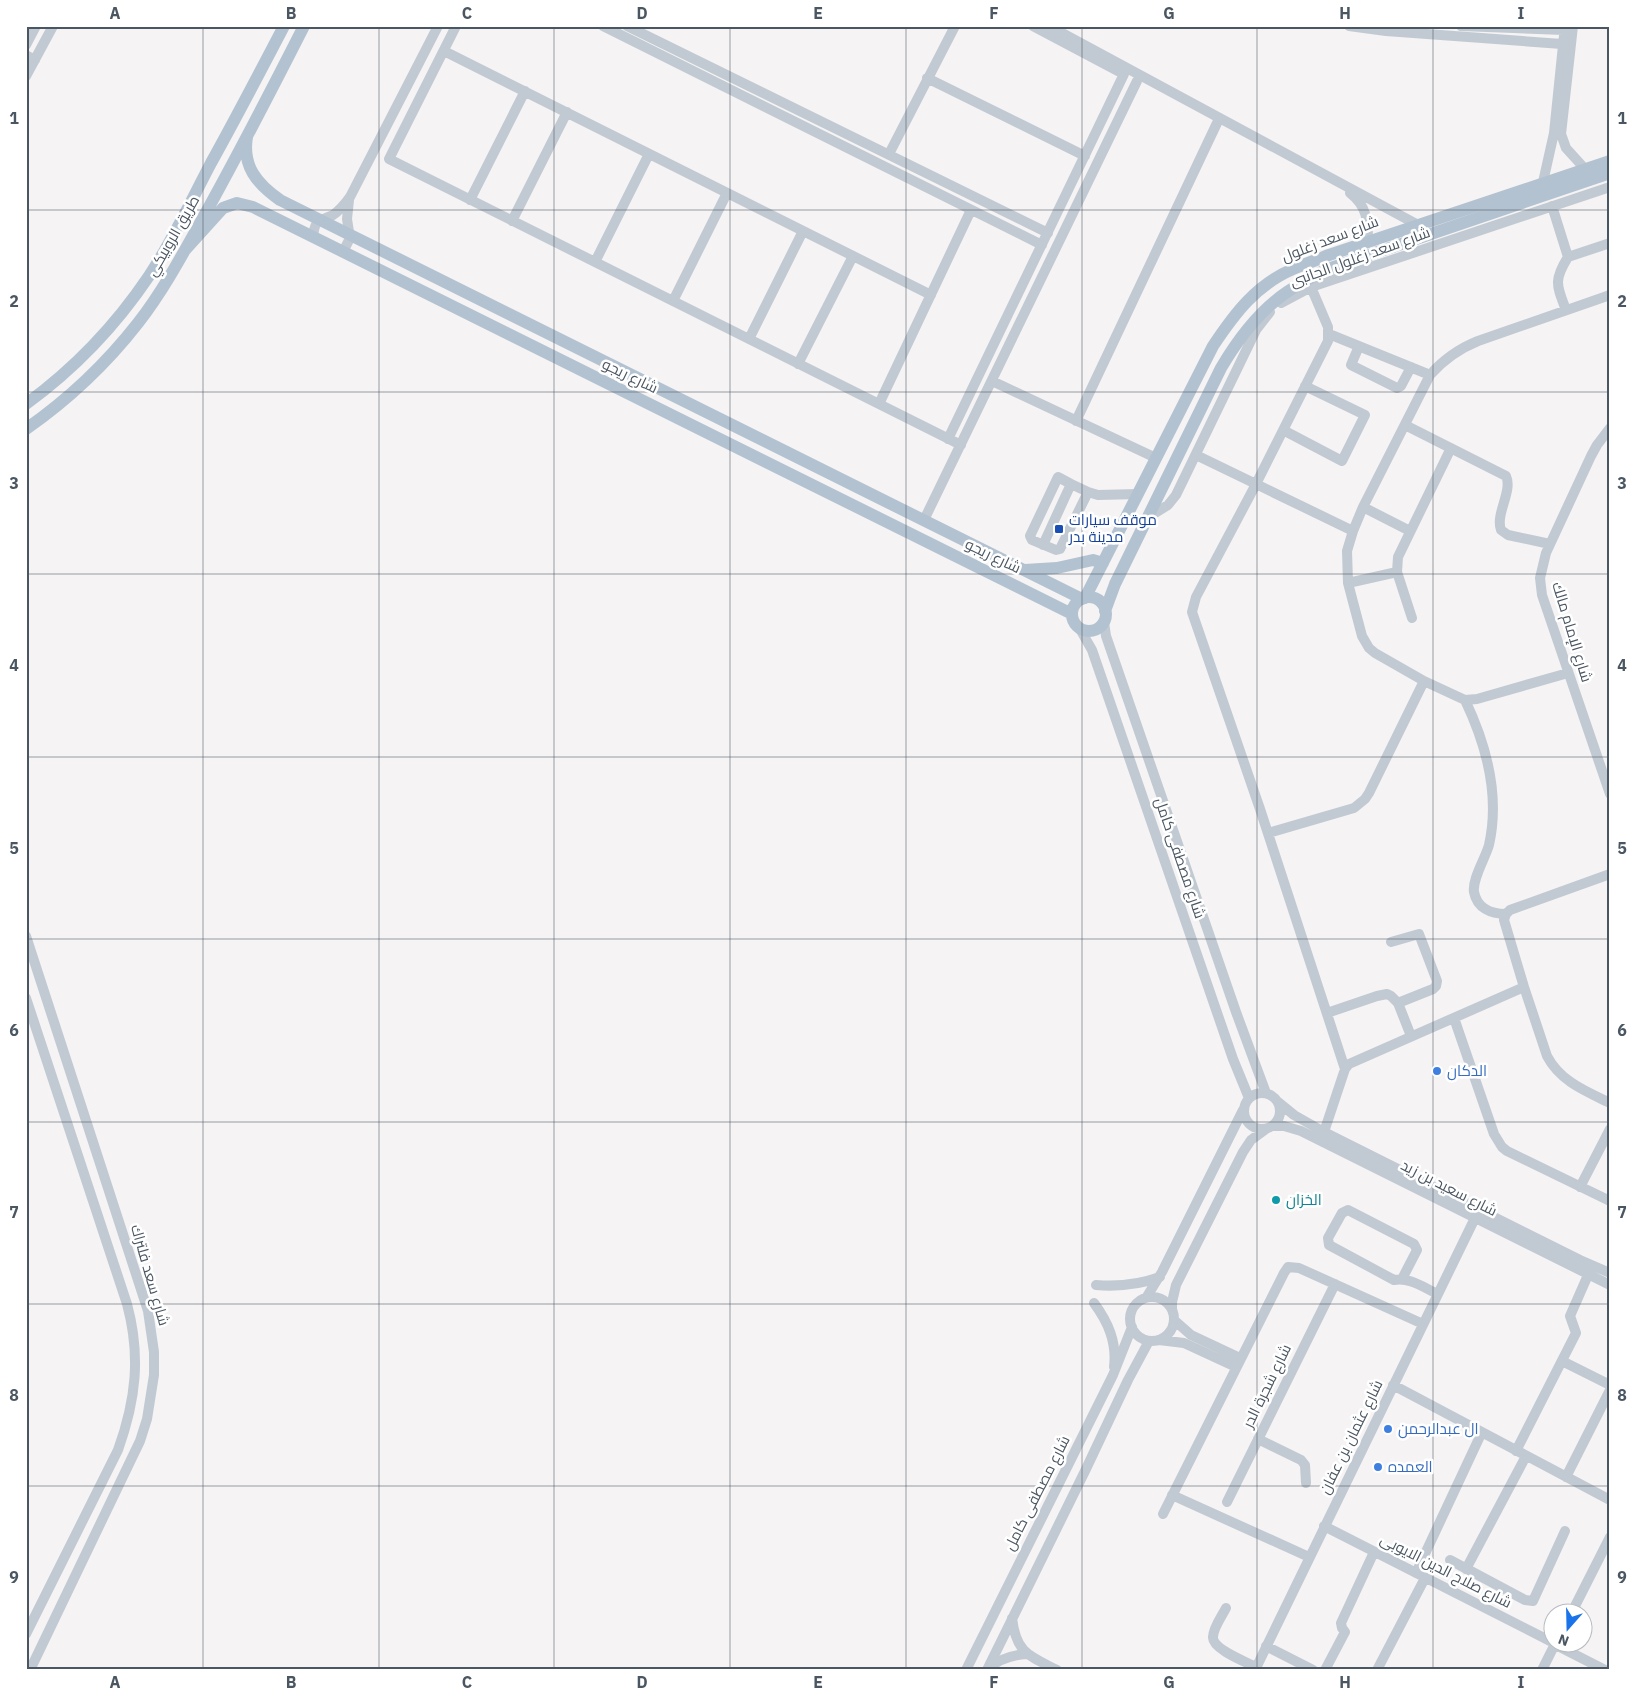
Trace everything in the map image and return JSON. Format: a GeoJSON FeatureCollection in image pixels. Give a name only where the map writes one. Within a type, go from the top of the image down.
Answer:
{"type":"FeatureCollection","features":[{"type":"Feature","properties":{"kind":"main road","name":"طريق الروبيكي"},"geometry":{"type":"LineString","coordinates":[[26,404],[68,370],[97,341],[149,276],[170,241],[284,26]]}},
{"type":"Feature","properties":{"kind":"main road","name":"طريق الروبيكي"},"geometry":{"type":"LineString","coordinates":[[26,429],[82,385],[139,322],[164,287],[247,137],[304,26]]}},
{"type":"Feature","properties":{"kind":"main road","name":"شارع ريجو"},"geometry":{"type":"LineString","coordinates":[[247,137],[245,150],[249,165],[256,179],[267,191],[280,200],[1024,570],[1084,598]]}},
{"type":"Feature","properties":{"kind":"main road","name":"شارع سعد زغلول"},"geometry":{"type":"LineString","coordinates":[[1104,616],[1115,584],[1221,368],[1244,333],[1267,308],[1286,292],[1324,270],[1484,209],[1543,182],[1610,161]]}},
{"type":"Feature","properties":{"kind":"main road","name":"شارع سعد زغلول"},"geometry":{"type":"LineString","coordinates":[[1084,598],[1213,346],[1239,309],[1256,291],[1294,268],[1368,241],[1418,225],[1484,209],[1610,173]]}},
{"type":"Feature","properties":{"kind":"main road","name":"شارع ريجو"},"geometry":{"type":"LineString","coordinates":[[185,250],[217,212],[223,208],[237,204],[253,207],[1072,614]]}},
{"type":"Feature","properties":{"kind":"main road"},"geometry":{"type":"LineString","coordinates":[[730,444],[738,428]]}},
{"type":"Feature","properties":{"kind":"main road"},"geometry":{"type":"LineString","coordinates":[[1024,570],[1057,568],[1093,560],[1103,563]]}},
{"type":"Feature","properties":{"kind":"main road"},"geometry":{"type":"LineString","coordinates":[[1044,599],[1051,583]]}},
{"type":"Feature","properties":{"kind":"main road"},"geometry":{"type":"LineString","coordinates":[[1084,598],[1092,598],[1098,600],[1104,616],[1096,629],[1091,631],[1080,629],[1074,623],[1072,614],[1075,605],[1084,598]]}},
{"type":"Feature","properties":{"kind":"street"},"geometry":{"type":"LineString","coordinates":[[26,46],[36,26]]}},
{"type":"Feature","properties":{"kind":"street"},"geometry":{"type":"LineString","coordinates":[[26,76],[31,58],[53,26]]}},
{"type":"Feature","properties":{"kind":"street"},"geometry":{"type":"LineString","coordinates":[[313,237],[315,226],[320,219],[337,212],[350,197],[438,26]]}},
{"type":"Feature","properties":{"kind":"street"},"geometry":{"type":"LineString","coordinates":[[456,26],[389,159],[961,445]]}},
{"type":"Feature","properties":{"kind":"street"},"geometry":{"type":"LineString","coordinates":[[602,26],[1042,245]]}},
{"type":"Feature","properties":{"kind":"street"},"geometry":{"type":"LineString","coordinates":[[627,26],[1048,233]]}},
{"type":"Feature","properties":{"kind":"street"},"geometry":{"type":"LineString","coordinates":[[889,154],[955,26]]}},
{"type":"Feature","properties":{"kind":"street"},"geometry":{"type":"LineString","coordinates":[[1033,26],[1352,194],[1363,207],[1367,216],[1368,241]]}},
{"type":"Feature","properties":{"kind":"street"},"geometry":{"type":"LineString","coordinates":[[1049,26],[1062,30],[1418,225]]}},
{"type":"Feature","properties":{"kind":"street"},"geometry":{"type":"LineString","coordinates":[[1348,26],[1413,33],[1562,44]]}},
{"type":"Feature","properties":{"kind":"street"},"geometry":{"type":"LineString","coordinates":[[1461,26],[1567,28]]}},
{"type":"Feature","properties":{"kind":"street"},"geometry":{"type":"LineString","coordinates":[[1543,182],[1553,138],[1562,44],[1567,28]]}},
{"type":"Feature","properties":{"kind":"street"},"geometry":{"type":"LineString","coordinates":[[1567,28],[1561,134],[1566,148],[1585,169]]}},
{"type":"Feature","properties":{"kind":"street"},"geometry":{"type":"LineString","coordinates":[[444,50],[931,295]]}},
{"type":"Feature","properties":{"kind":"street"},"geometry":{"type":"LineString","coordinates":[[681,64],[685,54]]}},
{"type":"Feature","properties":{"kind":"street"},"geometry":{"type":"LineString","coordinates":[[948,439],[1124,74]]}},
{"type":"Feature","properties":{"kind":"street"},"geometry":{"type":"LineString","coordinates":[[927,78],[1085,156]]}},
{"type":"Feature","properties":{"kind":"street"},"geometry":{"type":"LineString","coordinates":[[924,520],[1137,80]]}},
{"type":"Feature","properties":{"kind":"street"},"geometry":{"type":"LineString","coordinates":[[470,200],[525,91]]}},
{"type":"Feature","properties":{"kind":"street"},"geometry":{"type":"LineString","coordinates":[[512,220],[567,112]]}},
{"type":"Feature","properties":{"kind":"street"},"geometry":{"type":"LineString","coordinates":[[1076,421],[1217,123]]}},
{"type":"Feature","properties":{"kind":"street"},"geometry":{"type":"LineString","coordinates":[[595,262],[649,154]]}},
{"type":"Feature","properties":{"kind":"street","name":"شارع سعد زغلول الجانبى"},"geometry":{"type":"LineString","coordinates":[[1147,518],[1172,501],[1256,330],[1274,308],[1285,300],[1311,287],[1610,187]]}},
{"type":"Feature","properties":{"kind":"street"},"geometry":{"type":"LineString","coordinates":[[673,301],[727,193]]}},
{"type":"Feature","properties":{"kind":"street"},"geometry":{"type":"LineString","coordinates":[[343,252],[349,242],[350,234],[347,219],[350,197]]}},
{"type":"Feature","properties":{"kind":"street"},"geometry":{"type":"LineString","coordinates":[[986,217],[991,204]]}},
{"type":"Feature","properties":{"kind":"street"},"geometry":{"type":"LineString","coordinates":[[1552,206],[1568,256],[1559,276],[1557,287],[1566,310]]}},
{"type":"Feature","properties":{"kind":"street"},"geometry":{"type":"LineString","coordinates":[[879,404],[971,210]]}},
{"type":"Feature","properties":{"kind":"street"},"geometry":{"type":"LineString","coordinates":[[749,339],[803,231]]}},
{"type":"Feature","properties":{"kind":"street"},"geometry":{"type":"LineString","coordinates":[[1568,256],[1610,243]]}},
{"type":"Feature","properties":{"kind":"street"},"geometry":{"type":"LineString","coordinates":[[798,364],[852,256]]}},
{"type":"Feature","properties":{"kind":"street"},"geometry":{"type":"LineString","coordinates":[[1311,287],[1328,327],[1328,341],[1256,484],[1196,597],[1192,609],[1345,1069]]}},
{"type":"Feature","properties":{"kind":"street"},"geometry":{"type":"LineString","coordinates":[[1568,673],[1477,699],[1465,700],[1424,682],[1375,653],[1362,636],[1348,583],[1347,551],[1352,531],[1363,507],[1430,375],[1443,360],[1460,348],[1566,310],[1609,297]]}},
{"type":"Feature","properties":{"kind":"street"},"geometry":{"type":"LineString","coordinates":[[1003,326],[1015,332]]}},
{"type":"Feature","properties":{"kind":"street"},"geometry":{"type":"LineString","coordinates":[[1329,334],[1430,375]]}},
{"type":"Feature","properties":{"kind":"street"},"geometry":{"type":"LineString","coordinates":[[1359,346],[1351,365],[1397,388],[1401,386],[1411,367]]}},
{"type":"Feature","properties":{"kind":"street"},"geometry":{"type":"LineString","coordinates":[[992,381],[1156,458]]}},
{"type":"Feature","properties":{"kind":"street"},"geometry":{"type":"LineString","coordinates":[[1283,430],[1342,461],[1362,422],[1365,415],[1305,386]]}},
{"type":"Feature","properties":{"kind":"street"},"geometry":{"type":"LineString","coordinates":[[1405,425],[1507,478],[1500,522],[1501,530],[1508,535],[1550,544]]}},
{"type":"Feature","properties":{"kind":"street","name":"شارع الإمام مالك"},"geometry":{"type":"LineString","coordinates":[[1610,428],[1594,451],[1550,544],[1541,570],[1540,587],[1610,794]]}},
{"type":"Feature","properties":{"kind":"street"},"geometry":{"type":"LineString","coordinates":[[1412,618],[1397,572],[1398,557],[1451,448]]}},
{"type":"Feature","properties":{"kind":"street"},"geometry":{"type":"LineString","coordinates":[[1196,455],[1352,531]]}},
{"type":"Feature","properties":{"kind":"street"},"geometry":{"type":"LineString","coordinates":[[1088,492],[1060,549],[1056,550],[1032,540],[1030,536],[1058,477],[1098,495],[1138,494]]}},
{"type":"Feature","properties":{"kind":"street"},"geometry":{"type":"LineString","coordinates":[[1044,545],[1071,484]]}},
{"type":"Feature","properties":{"kind":"street"},"geometry":{"type":"LineString","coordinates":[[1363,507],[1410,531]]}},
{"type":"Feature","properties":{"kind":"street"},"geometry":{"type":"LineString","coordinates":[[1348,583],[1397,572]]}},
{"type":"Feature","properties":{"kind":"street","name":"شارع مصطفى كامل"},"geometry":{"type":"LineString","coordinates":[[1104,616],[1111,651],[1236,1012],[1266,1093]]}},
{"type":"Feature","properties":{"kind":"street","name":"شارع مصطفى كامل"},"geometry":{"type":"LineString","coordinates":[[1080,629],[1094,655],[1249,1098]]}},
{"type":"Feature","properties":{"kind":"street"},"geometry":{"type":"LineString","coordinates":[[1094,655],[1111,651]]}},
{"type":"Feature","properties":{"kind":"street"},"geometry":{"type":"LineString","coordinates":[[1268,834],[1354,808],[1365,799],[1424,682]]}},
{"type":"Feature","properties":{"kind":"street"},"geometry":{"type":"LineString","coordinates":[[1465,700],[1482,740],[1488,762],[1492,799],[1489,845],[1474,882],[1474,893],[1478,903],[1486,910],[1495,914],[1506,914]]}},
{"type":"Feature","properties":{"kind":"street"},"geometry":{"type":"LineString","coordinates":[[1610,874],[1515,907],[1506,914],[1504,920],[1524,987],[1552,1066],[1567,1081],[1610,1103]]}},
{"type":"Feature","properties":{"kind":"street"},"geometry":{"type":"LineString","coordinates":[[1391,942],[1419,934],[1437,981],[1433,989],[1398,1003]]}},
{"type":"Feature","properties":{"kind":"street","name":"شارع سعد فلتراك"},"geometry":{"type":"LineString","coordinates":[[26,936],[148,1311],[154,1352],[154,1375],[147,1419],[131,1462],[30,1670]]}},
{"type":"Feature","properties":{"kind":"street"},"geometry":{"type":"LineString","coordinates":[[1324,1132],[1345,1069],[1354,1061],[1524,987]]}},
{"type":"Feature","properties":{"kind":"street"},"geometry":{"type":"LineString","coordinates":[[1327,1013],[1382,994],[1392,996],[1398,1003],[1412,1036]]}},
{"type":"Feature","properties":{"kind":"street","name":"شارع سعد فلتراك"},"geometry":{"type":"LineString","coordinates":[[26,998],[127,1304],[135,1351],[136,1376],[133,1402],[118,1450],[26,1634]]}},
{"type":"Feature","properties":{"kind":"street"},"geometry":{"type":"LineString","coordinates":[[1454,1018],[1497,1141],[1508,1151],[1610,1201]]}},
{"type":"Feature","properties":{"kind":"street"},"geometry":{"type":"LineString","coordinates":[[987,1670],[1133,1370],[1154,1340],[1171,1330],[1173,1293],[1246,1147],[1251,1140],[1269,1128],[1280,1115],[1278,1102],[1271,1095],[1257,1093],[1249,1098],[1161,1275],[1146,1298]]}},
{"type":"Feature","properties":{"kind":"street","name":"شارع سعيد بن زيد"},"geometry":{"type":"LineString","coordinates":[[1278,1102],[1299,1118],[1324,1132],[1610,1274]]}},
{"type":"Feature","properties":{"kind":"street"},"geometry":{"type":"LineString","coordinates":[[1243,1110],[1248,1123],[1259,1129],[1269,1128]]}},
{"type":"Feature","properties":{"kind":"street"},"geometry":{"type":"LineString","coordinates":[[1293,1128],[1299,1118]]}},
{"type":"Feature","properties":{"kind":"street"},"geometry":{"type":"LineString","coordinates":[[68,1129],[86,1123]]}},
{"type":"Feature","properties":{"kind":"street","name":"شارع سعيد بن زيد"},"geometry":{"type":"LineString","coordinates":[[1269,1128],[1293,1128],[1339,1149],[1610,1285]]}},
{"type":"Feature","properties":{"kind":"street"},"geometry":{"type":"LineString","coordinates":[[1580,1187],[1610,1129]]}},
{"type":"Feature","properties":{"kind":"street"},"geometry":{"type":"LineString","coordinates":[[1230,1138],[1246,1147]]}},
{"type":"Feature","properties":{"kind":"street"},"geometry":{"type":"LineString","coordinates":[[75,1148],[92,1142]]}},
{"type":"Feature","properties":{"kind":"street"},"geometry":{"type":"LineString","coordinates":[[1402,1279],[1417,1250],[1414,1244],[1348,1210],[1342,1213],[1328,1238],[1328,1243],[1394,1280],[1411,1281],[1438,1294]]}},
{"type":"Feature","properties":{"kind":"street","name":"شارع عثمان بن عفان"},"geometry":{"type":"LineString","coordinates":[[1256,1668],[1475,1218]]}},
{"type":"Feature","properties":{"kind":"street"},"geometry":{"type":"LineString","coordinates":[[1163,1514],[1286,1270],[1296,1267],[1423,1324]]}},
{"type":"Feature","properties":{"kind":"street"},"geometry":{"type":"LineString","coordinates":[[1161,1275],[1169,1280],[1179,1280]]}},
{"type":"Feature","properties":{"kind":"street"},"geometry":{"type":"LineString","coordinates":[[1096,1285],[1112,1287],[1129,1286],[1144,1283],[1161,1275]]}},
{"type":"Feature","properties":{"kind":"street"},"geometry":{"type":"LineString","coordinates":[[1516,1451],[1576,1333],[1570,1316],[1588,1275]]}},
{"type":"Feature","properties":{"kind":"street","name":"شارع شجرة الدر"},"geometry":{"type":"LineString","coordinates":[[1227,1502],[1335,1284]]}},
{"type":"Feature","properties":{"kind":"street"},"geometry":{"type":"LineString","coordinates":[[1152,1297],[1164,1301],[1190,1335],[1238,1362],[1184,1343],[1141,1338],[1132,1327],[1130,1317],[1134,1307],[1146,1298],[1152,1297]]}},
{"type":"Feature","properties":{"kind":"street"},"geometry":{"type":"LineString","coordinates":[[127,1304],[144,1299]]}},
{"type":"Feature","properties":{"kind":"street"},"geometry":{"type":"LineString","coordinates":[[1094,1303],[1110,1329],[1114,1344],[1113,1374]]}},
{"type":"Feature","properties":{"kind":"street"},"geometry":{"type":"LineString","coordinates":[[130,1315],[148,1311]]}},
{"type":"Feature","properties":{"kind":"street","name":"شارع مصطفى كامل"},"geometry":{"type":"LineString","coordinates":[[966,1670],[1113,1374],[1132,1327]]}},
{"type":"Feature","properties":{"kind":"street"},"geometry":{"type":"LineString","coordinates":[[1118,1363],[1128,1360],[1133,1366],[1133,1370]]}},
{"type":"Feature","properties":{"kind":"street"},"geometry":{"type":"LineString","coordinates":[[1562,1361],[1610,1385]]}},
{"type":"Feature","properties":{"kind":"street"},"geometry":{"type":"LineString","coordinates":[[1393,1385],[1610,1500]]}},
{"type":"Feature","properties":{"kind":"street"},"geometry":{"type":"LineString","coordinates":[[1566,1477],[1610,1390]]}},
{"type":"Feature","properties":{"kind":"street"},"geometry":{"type":"LineString","coordinates":[[1377,1670],[1482,1432]]}},
{"type":"Feature","properties":{"kind":"street"},"geometry":{"type":"LineString","coordinates":[[1258,1439],[1301,1460],[1305,1465],[1306,1483]]}},
{"type":"Feature","properties":{"kind":"street"},"geometry":{"type":"LineString","coordinates":[[1466,1569],[1526,1456]]}},
{"type":"Feature","properties":{"kind":"street"},"geometry":{"type":"LineString","coordinates":[[1172,1495],[1309,1557]]}},
{"type":"Feature","properties":{"kind":"street"},"geometry":{"type":"LineString","coordinates":[[81,1525],[97,1533]]}},
{"type":"Feature","properties":{"kind":"street","name":"شارع صلاح الدين الايوبى"},"geometry":{"type":"LineString","coordinates":[[1324,1526],[1544,1638]]}},
{"type":"Feature","properties":{"kind":"street"},"geometry":{"type":"LineString","coordinates":[[1450,1560],[1525,1600],[1533,1601],[1566,1531]]}},
{"type":"Feature","properties":{"kind":"street"},"geometry":{"type":"LineString","coordinates":[[1576,1604],[1610,1537]]}},
{"type":"Feature","properties":{"kind":"street"},"geometry":{"type":"LineString","coordinates":[[1325,1670],[1345,1632],[1341,1623],[1374,1552]]}},
{"type":"Feature","properties":{"kind":"street"},"geometry":{"type":"LineString","coordinates":[[1226,1608],[1213,1636],[1213,1641],[1218,1647],[1256,1668]]}},
{"type":"Feature","properties":{"kind":"street"},"geometry":{"type":"LineString","coordinates":[[1012,1617],[1016,1638],[1027,1654],[1057,1670]]}},
{"type":"Feature","properties":{"kind":"street"},"geometry":{"type":"LineString","coordinates":[[1266,1646],[1313,1670]]}},
{"type":"Feature","properties":{"kind":"street"},"geometry":{"type":"LineString","coordinates":[[987,1670],[1001,1660],[1027,1654]]}},
{"type":"Feature","properties":{"kind":"street"},"geometry":{"type":"LineString","coordinates":[[1542,1670],[1549,1654]]}},
{"type":"Feature","properties":{"kind":"street","name":"شارع صلاح الدين الايوبى"},"geometry":{"type":"LineString","coordinates":[[1574,1654],[1604,1670]]}},
{"type":"Feature","properties":{"kind":"place","name":"موقف سيارات مدينة بدر"},"geometry":{"type":"Point","coordinates":[1059,529]}},
{"type":"Feature","properties":{"kind":"place","name":"الدكان"},"geometry":{"type":"Point","coordinates":[1437,1071]}},
{"type":"Feature","properties":{"kind":"place","name":"الخزان"},"geometry":{"type":"Point","coordinates":[1276,1200]}},
{"type":"Feature","properties":{"kind":"place","name":"ال عبدالرحمن"},"geometry":{"type":"Point","coordinates":[1388,1429]}},
{"type":"Feature","properties":{"kind":"place","name":"العمده"},"geometry":{"type":"Point","coordinates":[1378,1467]}}]}
